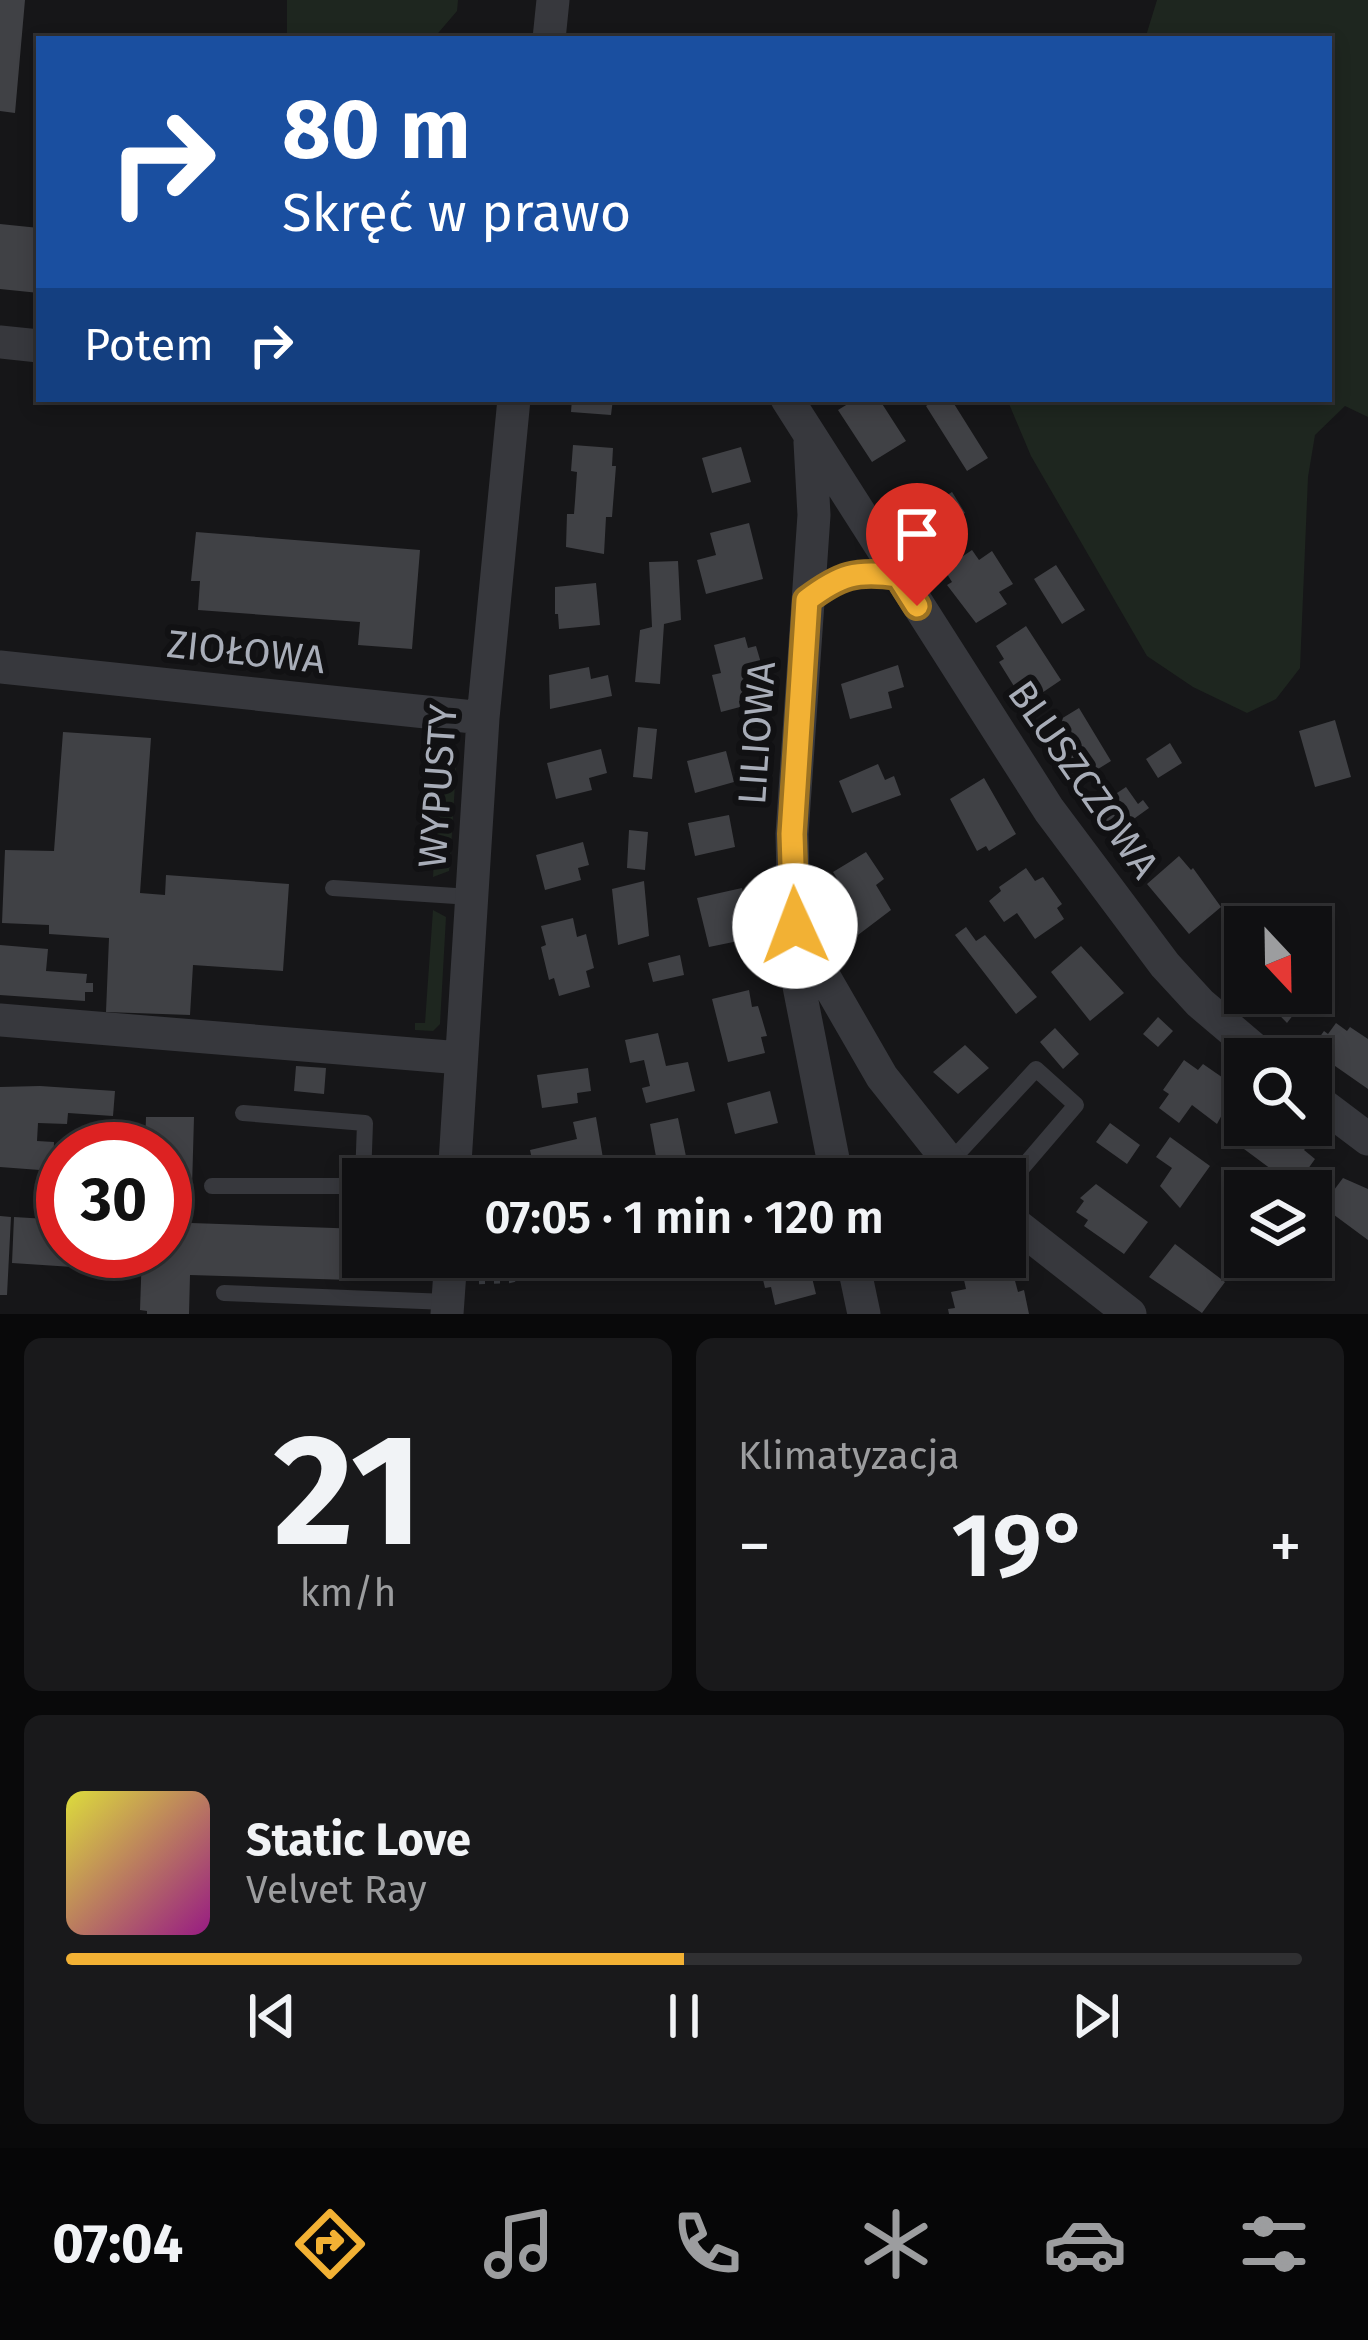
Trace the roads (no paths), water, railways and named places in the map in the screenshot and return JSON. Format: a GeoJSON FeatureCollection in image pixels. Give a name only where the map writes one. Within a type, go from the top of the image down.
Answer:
{"type":"FeatureCollection","features":[{"type":"Feature","properties":{"kind":"street"},"geometry":{"type":"LineString","coordinates":[[549,36],[553,0]]}},
{"type":"Feature","properties":{"kind":"street"},"geometry":{"type":"LineString","coordinates":[[0,342],[36,346]]}},
{"type":"Feature","properties":{"kind":"street","name":"WYPUSTY"},"geometry":{"type":"LineString","coordinates":[[455,1158],[483,718],[514,402]]}},
{"type":"Feature","properties":{"kind":"street","name":"BLUSZCZOWA"},"geometry":{"type":"LineString","coordinates":[[790,402],[1048,809],[1200,1003],[1242,1038]]}},
{"type":"Feature","properties":{"kind":"street","name":"LILIOWA"},"geometry":{"type":"LineString","coordinates":[[809,434],[814,515],[792,834],[795,966],[833,1158]]}},
{"type":"Feature","properties":{"kind":"street","name":"ZIOŁOWA"},"geometry":{"type":"LineString","coordinates":[[0,667],[483,718]]}},
{"type":"Feature","properties":{"kind":"street"},"geometry":{"type":"LineString","coordinates":[[795,926],[876,1067],[944,1158]]}},
{"type":"Feature","properties":{"kind":"street"},"geometry":{"type":"LineString","coordinates":[[0,1020],[461,1058]]}},
{"type":"Feature","properties":{"kind":"street"},"geometry":{"type":"LineString","coordinates":[[819,1089],[837,1077],[876,1067]]}},
{"type":"Feature","properties":{"kind":"street"},"geometry":{"type":"LineString","coordinates":[[1332,1112],[1368,1139]]}},
{"type":"Feature","properties":{"kind":"street"},"geometry":{"type":"LineString","coordinates":[[1026,1232],[1130,1314]]}},
{"type":"Feature","properties":{"kind":"street"},"geometry":{"type":"LineString","coordinates":[[856,1278],[864,1314]]}},
{"type":"Feature","properties":{"kind":"lane"},"geometry":{"type":"LineString","coordinates":[[807,600],[834,580],[867,571],[898,576]]}},
{"type":"Feature","properties":{"kind":"lane"},"geometry":{"type":"LineString","coordinates":[[333,888],[472,897]]}},
{"type":"Feature","properties":{"kind":"lane"},"geometry":{"type":"LineString","coordinates":[[966,1158],[1036,1069],[1076,1105],[1026,1163]]}},
{"type":"Feature","properties":{"kind":"lane"},"geometry":{"type":"LineString","coordinates":[[243,1113],[365,1123],[364,1158]]}},
{"type":"Feature","properties":{"kind":"lane"},"geometry":{"type":"LineString","coordinates":[[212,1186],[342,1183]]}},
{"type":"Feature","properties":{"kind":"lane"},"geometry":{"type":"LineString","coordinates":[[224,1293],[449,1289]]}}]}
